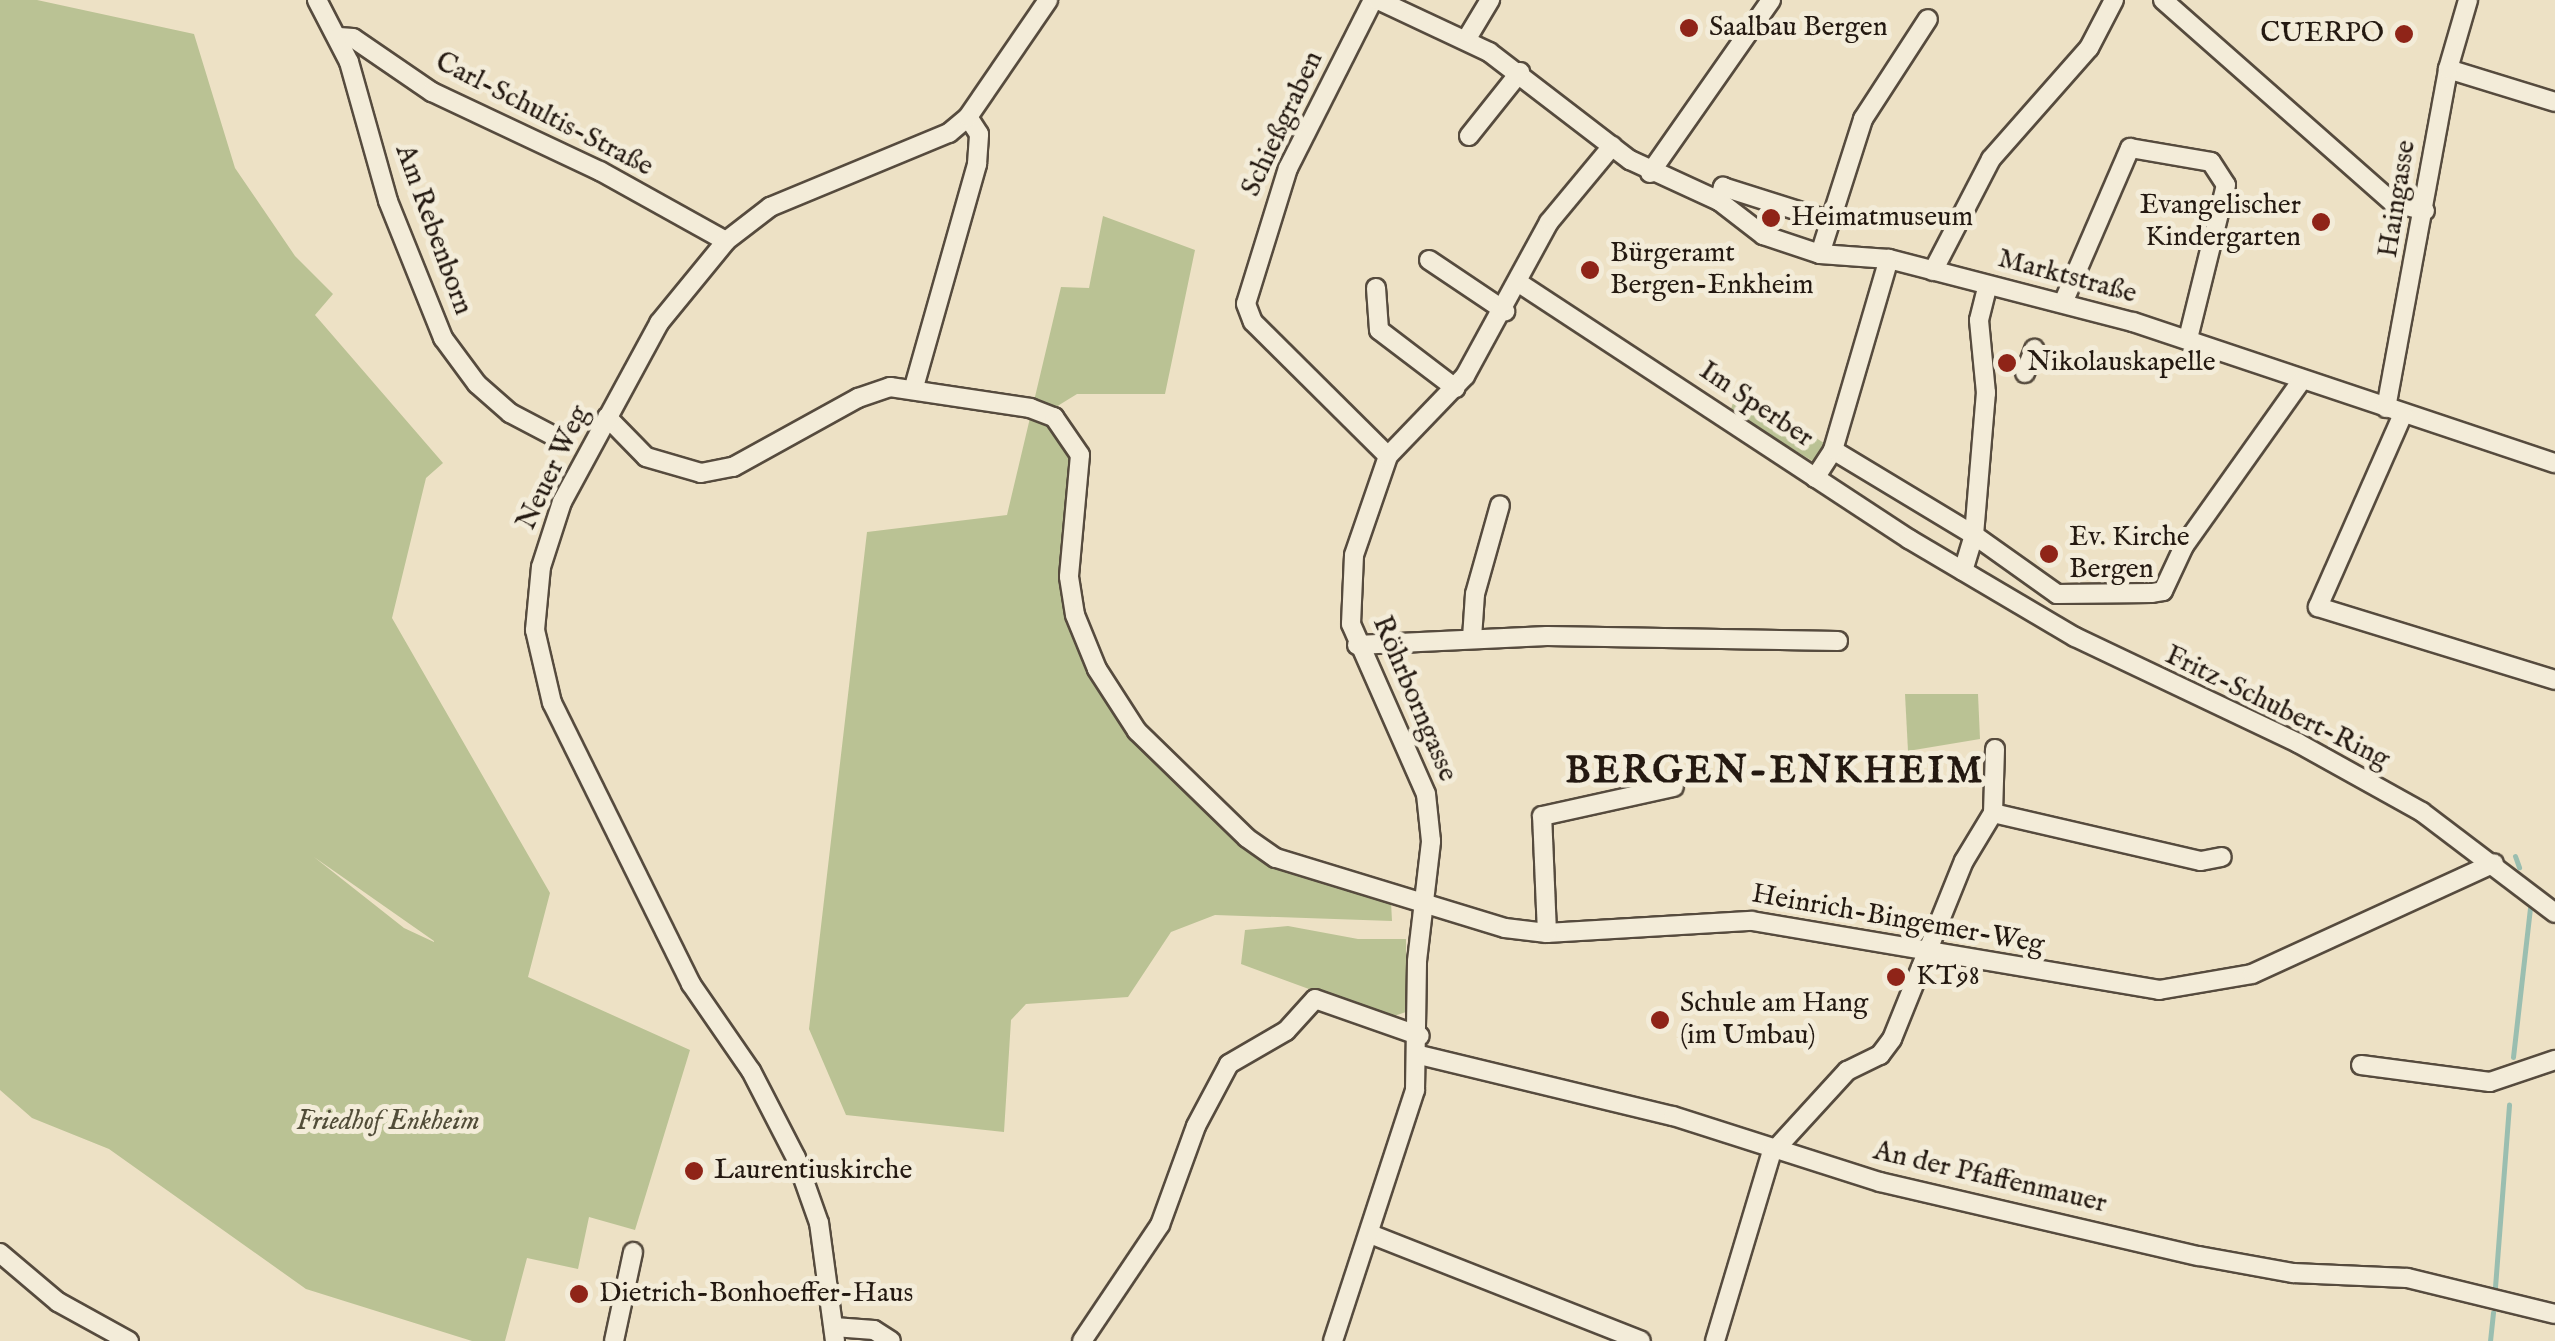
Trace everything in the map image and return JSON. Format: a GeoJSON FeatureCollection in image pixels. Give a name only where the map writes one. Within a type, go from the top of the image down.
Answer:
{"type":"FeatureCollection","features":[{"type":"Feature","properties":{"kind":"street","name":"Am Rebenborn"},"geometry":{"type":"LineString","coordinates":[[318,0],[339,37],[388,201],[443,338],[477,384],[510,413],[554,436]]}},
{"type":"Feature","properties":{"kind":"street","name":"Neuer Weg"},"geometry":{"type":"LineString","coordinates":[[835,1334],[819,1222],[796,1158],[752,1071],[692,984],[552,703],[540,664],[535,613],[548,540],[607,417],[659,324],[726,240],[770,207],[933,142],[968,116],[1048,0]]}},
{"type":"Feature","properties":{"kind":"street","name":"Marktstraße"},"geometry":{"type":"LineString","coordinates":[[1375,0],[1466,40],[1520,72],[1650,172],[1719,201],[1763,235],[1820,254],[1889,259],[2188,339],[2555,463]]}},
{"type":"Feature","properties":{"kind":"street","name":"Schießgraben"},"geometry":{"type":"LineString","coordinates":[[1375,0],[1288,168],[1246,304],[1253,322],[1388,456]]}},
{"type":"Feature","properties":{"kind":"street"},"geometry":{"type":"LineString","coordinates":[[1466,40],[1490,0]]}},
{"type":"Feature","properties":{"kind":"street"},"geometry":{"type":"LineString","coordinates":[[1650,172],[1770,0]]}},
{"type":"Feature","properties":{"kind":"street"},"geometry":{"type":"LineString","coordinates":[[1933,271],[1990,159],[2089,48],[2114,0]]}},
{"type":"Feature","properties":{"kind":"street"},"geometry":{"type":"LineString","coordinates":[[2163,0],[2392,202],[2425,211]]}},
{"type":"Feature","properties":{"kind":"street","name":"Haingasse"},"geometry":{"type":"LineString","coordinates":[[2468,0],[2448,69],[2394,411],[2318,607],[2555,680]]}},
{"type":"Feature","properties":{"kind":"street"},"geometry":{"type":"LineString","coordinates":[[1820,254],[1863,118],[1928,19]]}},
{"type":"Feature","properties":{"kind":"street","name":"Carl-Schultis-Straße"},"geometry":{"type":"LineString","coordinates":[[339,37],[354,38],[432,92],[600,171],[726,240]]}},
{"type":"Feature","properties":{"kind":"street"},"geometry":{"type":"LineString","coordinates":[[2448,69],[2555,102]]}},
{"type":"Feature","properties":{"kind":"street"},"geometry":{"type":"LineString","coordinates":[[1468,136],[1520,72]]}},
{"type":"Feature","properties":{"kind":"street"},"geometry":{"type":"LineString","coordinates":[[914,387],[977,164],[979,134],[968,116]]}},
{"type":"Feature","properties":{"kind":"street","name":"Röhrborngasse"},"geometry":{"type":"LineString","coordinates":[[1334,1341],[1407,1125],[1420,1045],[1417,962],[1431,842],[1426,794],[1356,646],[1348,604],[1354,555],[1388,456],[1454,388],[1505,310],[1549,222],[1612,146]]}},
{"type":"Feature","properties":{"kind":"street"},"geometry":{"type":"LineString","coordinates":[[2063,304],[2130,148],[2211,162],[2226,185],[2188,339]]}},
{"type":"Feature","properties":{"kind":"street"},"geometry":{"type":"LineString","coordinates":[[1719,201],[1724,187],[1830,221]]}},
{"type":"Feature","properties":{"kind":"street"},"geometry":{"type":"LineString","coordinates":[[1815,478],[1832,450],[1889,259]]}},
{"type":"Feature","properties":{"kind":"street"},"geometry":{"type":"LineString","coordinates":[[1429,260],[1505,310]]}},
{"type":"Feature","properties":{"kind":"street","name":"Im Sperber"},"geometry":{"type":"LineString","coordinates":[[1519,283],[1815,478],[1963,570]]}},
{"type":"Feature","properties":{"kind":"street"},"geometry":{"type":"LineString","coordinates":[[1963,570],[1974,535],[1986,393],[1979,320],[1988,285]]}},
{"type":"Feature","properties":{"kind":"street"},"geometry":{"type":"LineString","coordinates":[[1376,288],[1378,330],[1454,388]]}},
{"type":"Feature","properties":{"kind":"street"},"geometry":{"type":"LineString","coordinates":[[2025,373],[2034,349]]}},
{"type":"Feature","properties":{"kind":"street","name":"Im Sperber"},"geometry":{"type":"LineString","coordinates":[[1832,450],[1974,535],[2057,594],[2163,591],[2184,546],[2302,380]]}},
{"type":"Feature","properties":{"kind":"street","name":"Heinrich-Bingemer-Weg"},"geometry":{"type":"LineString","coordinates":[[607,417],[646,457],[701,473],[733,467],[858,398],[914,387],[1030,408],[1070,433],[1081,468],[1070,576],[1078,625],[1116,702],[1173,767],[1276,858],[1505,928],[1546,933],[1738,920],[2115,987],[2198,986],[2252,974],[2494,863]]}},
{"type":"Feature","properties":{"kind":"street"},"geometry":{"type":"LineString","coordinates":[[1472,638],[1475,594],[1500,505]]}},
{"type":"Feature","properties":{"kind":"street","name":"Fritz-Schubert-Ring"},"geometry":{"type":"LineString","coordinates":[[1963,570],[2051,623],[2240,715],[2422,812],[2555,913]]}},
{"type":"Feature","properties":{"kind":"street"},"geometry":{"type":"LineString","coordinates":[[1356,646],[1472,638],[1838,641]]}},
{"type":"Feature","properties":{"kind":"street"},"geometry":{"type":"LineString","coordinates":[[1715,1341],[1775,1148],[1847,1071],[1887,1047],[1931,953],[1964,861],[1994,813],[1994,749]]}},
{"type":"Feature","properties":{"kind":"street"},"geometry":{"type":"LineString","coordinates":[[1546,933],[1542,816],[1674,787]]}},
{"type":"Feature","properties":{"kind":"street"},"geometry":{"type":"LineString","coordinates":[[1994,813],[2201,860],[2222,857]]}},
{"type":"Feature","properties":{"kind":"street","name":"An der Pfaffenmauer"},"geometry":{"type":"LineString","coordinates":[[1082,1341],[1160,1225],[1196,1126],[1228,1064],[1286,1031],[1315,999],[1420,1045],[1673,1116],[1880,1182],[2226,1262],[2292,1274],[2407,1278],[2555,1314]]}},
{"type":"Feature","properties":{"kind":"street"},"geometry":{"type":"LineString","coordinates":[[2361,1065],[2490,1082],[2555,1060]]}},
{"type":"Feature","properties":{"kind":"street"},"geometry":{"type":"LineString","coordinates":[[1370,1234],[1641,1341]]}},
{"type":"Feature","properties":{"kind":"street"},"geometry":{"type":"LineString","coordinates":[[614,1341],[633,1252]]}},
{"type":"Feature","properties":{"kind":"street"},"geometry":{"type":"LineString","coordinates":[[0,1253],[58,1302],[129,1341]]}},
{"type":"Feature","properties":{"kind":"street"},"geometry":{"type":"LineString","coordinates":[[835,1334],[874,1330],[891,1341]]}},
{"type":"Feature","properties":{"kind":"green space","name":"Friedhof Enkheim"},"geometry":{"type":"Polygon","coordinates":[[[0,0],[37,0],[194,34],[235,168],[295,256],[333,294],[315,315],[443,463],[426,478],[392,618],[550,893],[528,977],[690,1050],[635,1230],[589,1217],[578,1269],[527,1258],[505,1341],[472,1341],[306,1289],[109,1149],[32,1118],[0,1090],[0,0]],[[314,857],[404,928],[434,941],[314,857]]]}},
{"type":"Feature","properties":{"kind":"green space"},"geometry":{"type":"Polygon","coordinates":[[[1103,216],[1195,250],[1165,394],[1077,394],[1038,418],[1052,428],[1070,460],[1058,577],[1073,635],[1111,708],[1243,842],[1391,902],[1392,921],[1215,915],[1171,932],[1128,997],[1026,1004],[1011,1020],[1004,1132],[846,1115],[809,1029],[867,532],[1007,515],[1061,287],[1089,288],[1103,216]]]}},
{"type":"Feature","properties":{"kind":"green space"},"geometry":{"type":"Polygon","coordinates":[[[1738,388],[1827,445],[1816,463],[1730,412],[1738,388]]]}},
{"type":"Feature","properties":{"kind":"green space"},"geometry":{"type":"Polygon","coordinates":[[[1905,694],[1978,694],[1980,739],[1908,751],[1905,694]]]}},
{"type":"Feature","properties":{"kind":"green space"},"geometry":{"type":"Polygon","coordinates":[[[1288,926],[1358,939],[1406,939],[1406,1012],[1388,1018],[1241,964],[1245,930],[1288,926]]]}},
{"type":"Feature","properties":{"kind":"waterway"},"geometry":{"type":"LineString","coordinates":[[2515,856],[2519,867]]}},
{"type":"Feature","properties":{"kind":"waterway"},"geometry":{"type":"LineString","coordinates":[[2513,1057],[2530,907]]}},
{"type":"Feature","properties":{"kind":"waterway"},"geometry":{"type":"LineString","coordinates":[[2495,1287],[2509,1105]]}},
{"type":"Feature","properties":{"kind":"waterway"},"geometry":{"type":"LineString","coordinates":[[2490,1341],[2493,1312]]}},
{"type":"Feature","properties":{"kind":"place","name":"Saalbau Bergen"},"geometry":{"type":"Point","coordinates":[1689,28]}},
{"type":"Feature","properties":{"kind":"place","name":"CUERPO"},"geometry":{"type":"Point","coordinates":[2404,34]}},
{"type":"Feature","properties":{"kind":"place","name":"Heimatmuseum"},"geometry":{"type":"Point","coordinates":[1771,218]}},
{"type":"Feature","properties":{"kind":"place","name":"Evangelischer Kindergarten"},"geometry":{"type":"Point","coordinates":[2321,222]}},
{"type":"Feature","properties":{"kind":"place","name":"Bürgeramt Bergen-Enkheim"},"geometry":{"type":"Point","coordinates":[1590,270]}},
{"type":"Feature","properties":{"kind":"place","name":"Nikolauskapelle"},"geometry":{"type":"Point","coordinates":[2007,363]}},
{"type":"Feature","properties":{"kind":"place","name":"Ev. Kirche Bergen"},"geometry":{"type":"Point","coordinates":[2049,554]}},
{"type":"Feature","properties":{"kind":"place","name":"KT98"},"geometry":{"type":"Point","coordinates":[1896,977]}},
{"type":"Feature","properties":{"kind":"place","name":"Schule am Hang (im Umbau)"},"geometry":{"type":"Point","coordinates":[1660,1020]}},
{"type":"Feature","properties":{"kind":"place","name":"Laurentiuskirche"},"geometry":{"type":"Point","coordinates":[694,1171]}},
{"type":"Feature","properties":{"kind":"place","name":"Dietrich-Bonhoeffer-Haus"},"geometry":{"type":"Point","coordinates":[579,1294]}},
{"type":"Feature","properties":{"kind":"district","name":"BERGEN-ENKHEIM"},"geometry":{"type":"Point","coordinates":[1775,773]}}]}
